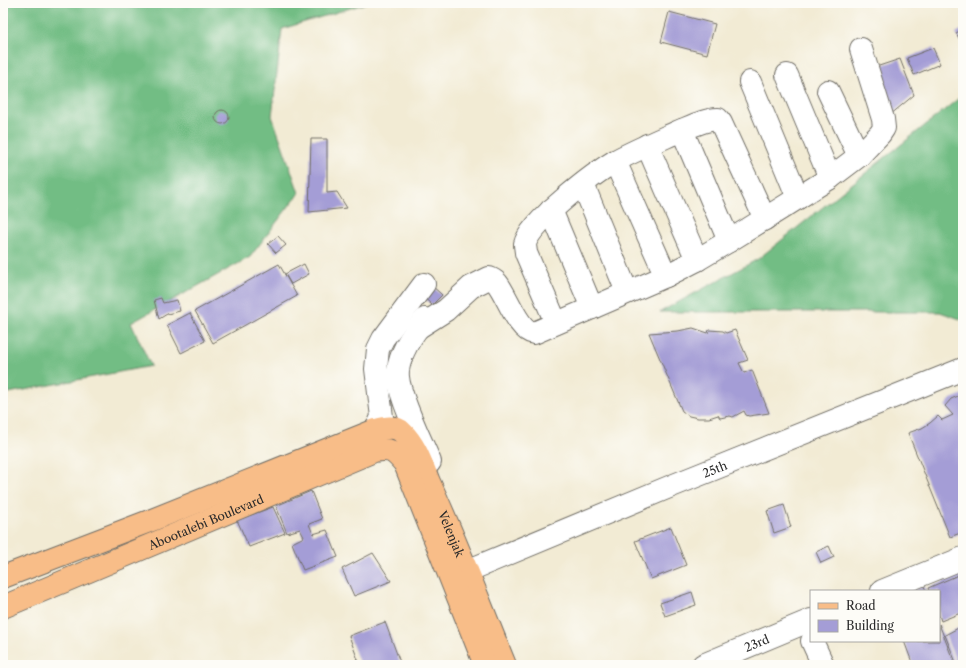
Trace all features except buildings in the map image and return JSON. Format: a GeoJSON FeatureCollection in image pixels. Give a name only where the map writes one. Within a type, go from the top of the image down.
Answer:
{"type":"FeatureCollection","features":[{"type":"Feature","properties":{"kind":"main road","name":"Velenjak"},"geometry":{"type":"LineString","coordinates":[[376,430],[386,427],[400,430],[411,442],[435,495],[505,665]]}},
{"type":"Feature","properties":{"kind":"main road","name":"Abootalebi Boulevard"},"geometry":{"type":"LineString","coordinates":[[3,577],[152,520],[376,430]]}},
{"type":"Feature","properties":{"kind":"main road","name":"Abootalebi Boulevard"},"geometry":{"type":"LineString","coordinates":[[3,607],[374,451],[386,449],[396,453],[405,464]]}},
{"type":"Feature","properties":{"kind":"main road","name":"Velenjak"},"geometry":{"type":"LineString","coordinates":[[405,464],[485,665]]}},
{"type":"Feature","properties":{"kind":"street"},"geometry":{"type":"LineString","coordinates":[[416,329],[446,310],[471,287],[489,278],[497,283],[522,326],[529,332],[534,333],[666,276],[697,260],[765,219],[830,178],[859,156],[884,128],[861,49]]}},
{"type":"Feature","properties":{"kind":"street"},"geometry":{"type":"LineString","coordinates":[[787,75],[830,178]]}},
{"type":"Feature","properties":{"kind":"street"},"geometry":{"type":"LineString","coordinates":[[750,82],[798,198]]}},
{"type":"Feature","properties":{"kind":"street"},"geometry":{"type":"LineString","coordinates":[[828,91],[859,156]]}},
{"type":"Feature","properties":{"kind":"street"},"geometry":{"type":"LineString","coordinates":[[556,323],[526,253],[525,245],[530,234],[552,210],[583,184],[615,161],[647,145],[682,130],[718,119],[765,219]]}},
{"type":"Feature","properties":{"kind":"street"},"geometry":{"type":"LineString","coordinates":[[682,130],[729,241]]}},
{"type":"Feature","properties":{"kind":"street"},"geometry":{"type":"LineString","coordinates":[[647,145],[697,260]]}},
{"type":"Feature","properties":{"kind":"street"},"geometry":{"type":"LineString","coordinates":[[615,161],[666,276]]}},
{"type":"Feature","properties":{"kind":"street"},"geometry":{"type":"LineString","coordinates":[[583,184],[627,292]]}},
{"type":"Feature","properties":{"kind":"street"},"geometry":{"type":"LineString","coordinates":[[552,210],[592,308]]}},
{"type":"Feature","properties":{"kind":"street"},"geometry":{"type":"LineString","coordinates":[[376,430],[382,417],[376,369],[378,349],[383,339],[424,284]]}},
{"type":"Feature","properties":{"kind":"street"},"geometry":{"type":"LineString","coordinates":[[443,300],[416,329],[402,353],[398,371],[399,385],[466,548],[465,567]]}},
{"type":"Feature","properties":{"kind":"street","name":"25th"},"geometry":{"type":"LineString","coordinates":[[465,567],[963,369]]}},
{"type":"Feature","properties":{"kind":"street"},"geometry":{"type":"LineString","coordinates":[[377,386],[399,385]]}},
{"type":"Feature","properties":{"kind":"street"},"geometry":{"type":"LineString","coordinates":[[884,590],[963,558]]}},
{"type":"Feature","properties":{"kind":"street","name":"23rd"},"geometry":{"type":"LineString","coordinates":[[703,665],[810,631]]}},
{"type":"Feature","properties":{"kind":"street"},"geometry":{"type":"LineString","coordinates":[[814,642],[823,665]]}},
{"type":"Feature","properties":{"kind":"green space"},"geometry":{"type":"Polygon","coordinates":[[[3,3],[367,3],[282,29],[272,116],[299,193],[250,257],[131,323],[151,366],[3,394],[3,3]]]}},
{"type":"Feature","properties":{"kind":"green space"},"geometry":{"type":"Polygon","coordinates":[[[963,95],[963,320],[940,312],[660,312],[758,259],[963,95]]]}}]}
